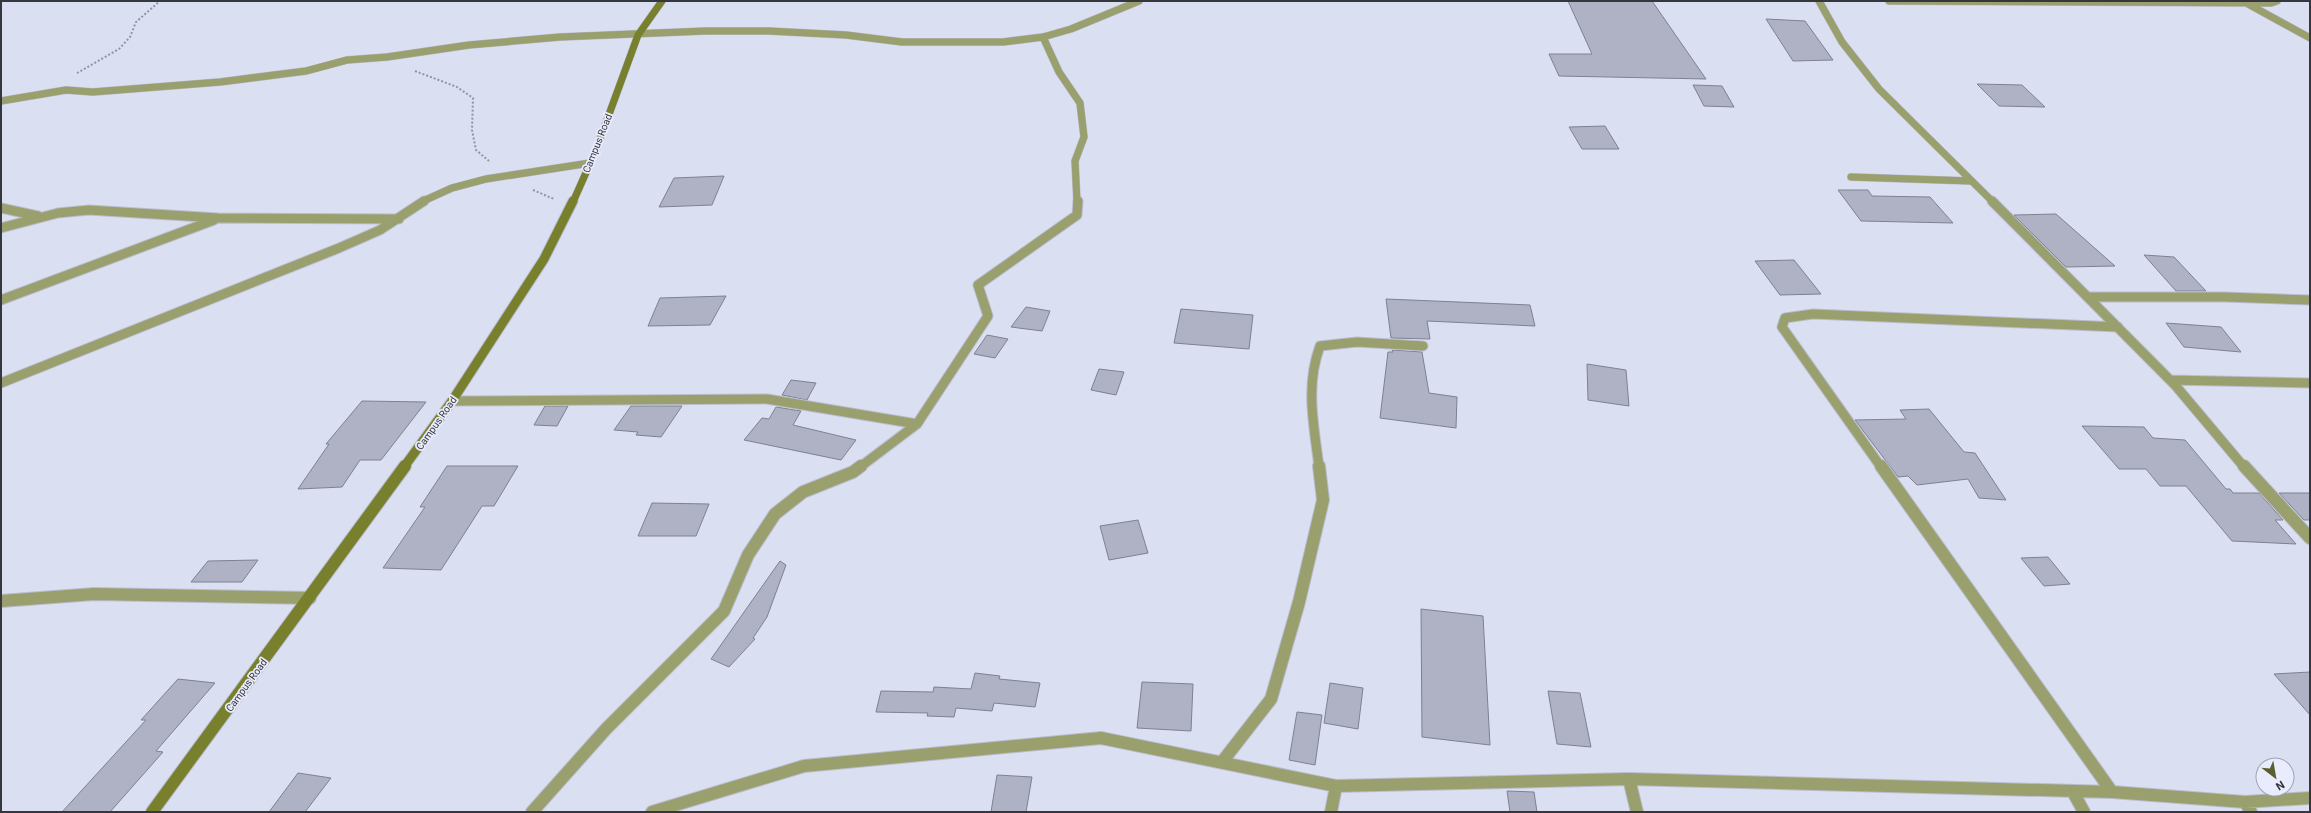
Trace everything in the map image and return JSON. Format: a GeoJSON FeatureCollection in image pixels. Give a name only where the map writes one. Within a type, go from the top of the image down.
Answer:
{"type":"FeatureCollection","features":[{"type":"Feature","properties":{"kind":"street","name":"Campus Road"},"geometry":{"type":"LineString","coordinates":[[152,812],[310,598],[452,401],[544,259],[571,207],[590,163],[638,35],[662,1]]}},
{"type":"Feature","properties":{"kind":"street"},"geometry":{"type":"LineString","coordinates":[[1,101],[66,90],[93,92],[220,82],[306,71],[347,60],[387,57],[485,44],[560,37],[638,35],[704,31],[769,31],[846,35],[902,42],[1003,42],[1043,37],[1071,28],[1139,1]]}},
{"type":"Feature","properties":{"kind":"street"},"geometry":{"type":"LineString","coordinates":[[1819,1],[1842,42],[1879,89],[2170,380],[2258,483],[2310,538]]}},
{"type":"Feature","properties":{"kind":"street"},"geometry":{"type":"LineString","coordinates":[[1889,1],[2247,3],[2271,3],[2277,1]]}},
{"type":"Feature","properties":{"kind":"street"},"geometry":{"type":"LineString","coordinates":[[2247,3],[2310,38]]}},
{"type":"Feature","properties":{"kind":"street"},"geometry":{"type":"LineString","coordinates":[[532,812],[606,729],[724,612],[748,554],[775,514],[803,492],[853,472],[917,424],[988,316],[978,285],[1077,215],[1078,189],[1075,161],[1084,137],[1080,103],[1060,72],[1043,37]]}},
{"type":"Feature","properties":{"kind":"street"},"geometry":{"type":"LineString","coordinates":[[1,383],[339,248],[380,230],[437,194],[470,182],[590,163]]}},
{"type":"Feature","properties":{"kind":"street"},"geometry":{"type":"LineString","coordinates":[[1851,177],[1971,181]]}},
{"type":"Feature","properties":{"kind":"street"},"geometry":{"type":"LineString","coordinates":[[1,208],[43,216]]}},
{"type":"Feature","properties":{"kind":"street"},"geometry":{"type":"LineString","coordinates":[[1,228],[43,216],[90,210],[218,218],[399,218]]}},
{"type":"Feature","properties":{"kind":"street"},"geometry":{"type":"LineString","coordinates":[[1,300],[218,218]]}},
{"type":"Feature","properties":{"kind":"street"},"geometry":{"type":"LineString","coordinates":[[2088,297],[2225,297],[2310,300]]}},
{"type":"Feature","properties":{"kind":"street"},"geometry":{"type":"LineString","coordinates":[[2112,792],[1782,327],[1785,318],[1813,314],[2118,327]]}},
{"type":"Feature","properties":{"kind":"street"},"geometry":{"type":"LineString","coordinates":[[1222,762],[1271,699],[1299,602],[1323,500],[1310,395],[1313,364],[1320,346],[1357,342],[1423,346]]}},
{"type":"Feature","properties":{"kind":"street"},"geometry":{"type":"LineString","coordinates":[[2170,380],[2310,383]]}},
{"type":"Feature","properties":{"kind":"street"},"geometry":{"type":"LineString","coordinates":[[452,401],[767,399],[917,424]]}},
{"type":"Feature","properties":{"kind":"street"},"geometry":{"type":"LineString","coordinates":[[1,600],[94,594],[310,598]]}},
{"type":"Feature","properties":{"kind":"street"},"geometry":{"type":"LineString","coordinates":[[652,812],[804,766],[1101,738],[1336,786],[1629,779],[2112,792],[2248,807],[2310,798]]}},
{"type":"Feature","properties":{"kind":"street"},"geometry":{"type":"LineString","coordinates":[[1629,779],[1637,812]]}},
{"type":"Feature","properties":{"kind":"street"},"geometry":{"type":"LineString","coordinates":[[1330,812],[1336,786]]}},
{"type":"Feature","properties":{"kind":"street"},"geometry":{"type":"LineString","coordinates":[[2073,792],[2084,812]]}},
{"type":"Feature","properties":{"kind":"path"},"geometry":{"type":"LineString","coordinates":[[66,90],[74,74],[125,44],[130,37],[136,22],[160,1]]}},
{"type":"Feature","properties":{"kind":"path"},"geometry":{"type":"LineString","coordinates":[[387,57],[419,73],[457,87],[473,98],[472,130],[476,150],[504,176],[571,207]]}},
{"type":"Feature","properties":{"kind":"building"},"geometry":{"type":"Polygon","coordinates":[[[1568,1],[1652,1],[1706,79],[1559,76],[1549,54],[1592,54],[1568,1]]]}},
{"type":"Feature","properties":{"kind":"building"},"geometry":{"type":"Polygon","coordinates":[[[1766,19],[1805,21],[1833,60],[1793,61],[1766,19]]]}},
{"type":"Feature","properties":{"kind":"building"},"geometry":{"type":"Polygon","coordinates":[[[1977,84],[2022,85],[2045,107],[1999,106],[1977,84]]]}},
{"type":"Feature","properties":{"kind":"building"},"geometry":{"type":"Polygon","coordinates":[[[1693,85],[1722,86],[1734,107],[1704,106],[1693,85]]]}},
{"type":"Feature","properties":{"kind":"building"},"geometry":{"type":"Polygon","coordinates":[[[1605,126],[1619,149],[1582,149],[1569,127],[1605,126]]]}},
{"type":"Feature","properties":{"kind":"building"},"geometry":{"type":"Polygon","coordinates":[[[724,176],[712,205],[659,207],[674,178],[724,176]]]}},
{"type":"Feature","properties":{"kind":"building"},"geometry":{"type":"Polygon","coordinates":[[[1838,190],[1868,190],[1872,196],[1930,197],[1953,223],[1861,221],[1838,190]]]}},
{"type":"Feature","properties":{"kind":"building"},"geometry":{"type":"Polygon","coordinates":[[[2056,214],[2115,266],[2066,267],[2014,215],[2056,214]]]}},
{"type":"Feature","properties":{"kind":"building"},"geometry":{"type":"Polygon","coordinates":[[[2144,255],[2174,257],[2206,291],[2176,291],[2144,255]]]}},
{"type":"Feature","properties":{"kind":"building"},"geometry":{"type":"Polygon","coordinates":[[[1794,260],[1821,294],[1780,295],[1755,261],[1794,260]]]}},
{"type":"Feature","properties":{"kind":"building"},"geometry":{"type":"Polygon","coordinates":[[[726,296],[710,325],[648,326],[660,298],[726,296]]]}},
{"type":"Feature","properties":{"kind":"building"},"geometry":{"type":"Polygon","coordinates":[[[1386,299],[1530,305],[1535,326],[1427,321],[1430,339],[1391,338],[1386,299]]]}},
{"type":"Feature","properties":{"kind":"building"},"geometry":{"type":"Polygon","coordinates":[[[1026,307],[1050,311],[1042,331],[1011,327],[1026,307]]]}},
{"type":"Feature","properties":{"kind":"building"},"geometry":{"type":"Polygon","coordinates":[[[1181,309],[1253,315],[1249,349],[1174,343],[1181,309]]]}},
{"type":"Feature","properties":{"kind":"building"},"geometry":{"type":"Polygon","coordinates":[[[2166,323],[2221,327],[2241,352],[2184,347],[2166,323]]]}},
{"type":"Feature","properties":{"kind":"building"},"geometry":{"type":"Polygon","coordinates":[[[987,335],[1008,339],[995,358],[974,354],[987,335]]]}},
{"type":"Feature","properties":{"kind":"building"},"geometry":{"type":"Polygon","coordinates":[[[1392,350],[1422,352],[1429,393],[1457,397],[1456,428],[1380,418],[1388,352],[1393,352],[1392,350]]]}},
{"type":"Feature","properties":{"kind":"building"},"geometry":{"type":"Polygon","coordinates":[[[1587,364],[1626,370],[1629,406],[1588,400],[1587,364]]]}},
{"type":"Feature","properties":{"kind":"building"},"geometry":{"type":"Polygon","coordinates":[[[1099,369],[1124,372],[1116,395],[1091,390],[1099,369]]]}},
{"type":"Feature","properties":{"kind":"building"},"geometry":{"type":"Polygon","coordinates":[[[791,380],[816,383],[807,400],[782,395],[791,380]]]}},
{"type":"Feature","properties":{"kind":"building"},"geometry":{"type":"Polygon","coordinates":[[[362,401],[426,402],[381,460],[360,460],[342,487],[298,489],[329,444],[326,444],[362,401]]]}},
{"type":"Feature","properties":{"kind":"building"},"geometry":{"type":"Polygon","coordinates":[[[545,406],[568,406],[557,426],[534,425],[545,406]]]}},
{"type":"Feature","properties":{"kind":"building"},"geometry":{"type":"Polygon","coordinates":[[[631,406],[682,406],[661,437],[636,435],[638,432],[614,430],[631,406]]]}},
{"type":"Feature","properties":{"kind":"building"},"geometry":{"type":"Polygon","coordinates":[[[776,407],[801,411],[793,425],[856,440],[841,460],[744,440],[762,418],[769,419],[776,407]]]}},
{"type":"Feature","properties":{"kind":"building"},"geometry":{"type":"Polygon","coordinates":[[[1929,409],[1964,452],[1975,453],[2006,500],[1979,498],[1968,479],[1917,485],[1908,476],[1898,477],[1855,420],[1906,419],[1900,410],[1929,409]]]}},
{"type":"Feature","properties":{"kind":"building"},"geometry":{"type":"Polygon","coordinates":[[[2082,426],[2144,427],[2153,438],[2185,440],[2226,489],[2230,489],[2233,493],[2259,493],[2283,520],[2275,520],[2296,544],[2232,541],[2186,486],[2160,486],[2146,469],[2119,469],[2082,426]]]}},
{"type":"Feature","properties":{"kind":"building"},"geometry":{"type":"Polygon","coordinates":[[[447,466],[518,466],[494,506],[482,506],[441,570],[383,568],[425,507],[420,507],[447,466]]]}},
{"type":"Feature","properties":{"kind":"building"},"geometry":{"type":"Polygon","coordinates":[[[2279,493],[2310,493],[2310,520],[2304,520],[2279,493]]]}},
{"type":"Feature","properties":{"kind":"building"},"geometry":{"type":"Polygon","coordinates":[[[652,503],[709,504],[696,536],[638,536],[652,503]]]}},
{"type":"Feature","properties":{"kind":"building"},"geometry":{"type":"Polygon","coordinates":[[[1138,520],[1148,553],[1109,560],[1100,526],[1138,520]]]}},
{"type":"Feature","properties":{"kind":"building"},"geometry":{"type":"Polygon","coordinates":[[[2048,557],[2070,584],[2044,586],[2021,558],[2048,557]]]}},
{"type":"Feature","properties":{"kind":"building"},"geometry":{"type":"Polygon","coordinates":[[[258,560],[242,582],[191,582],[208,561],[258,560]]]}},
{"type":"Feature","properties":{"kind":"building"},"geometry":{"type":"Polygon","coordinates":[[[780,561],[786,565],[767,617],[753,638],[755,639],[729,667],[711,659],[780,561]]]}},
{"type":"Feature","properties":{"kind":"building"},"geometry":{"type":"Polygon","coordinates":[[[1421,609],[1483,616],[1490,745],[1422,737],[1421,609]]]}},
{"type":"Feature","properties":{"kind":"building"},"geometry":{"type":"Polygon","coordinates":[[[2310,672],[2310,715],[2274,674],[2310,672]]]}},
{"type":"Feature","properties":{"kind":"building"},"geometry":{"type":"Polygon","coordinates":[[[975,673],[1000,676],[999,679],[1040,683],[1035,707],[994,703],[992,711],[956,708],[954,717],[927,716],[928,713],[876,712],[881,691],[933,692],[934,687],[971,689],[975,673]]]}},
{"type":"Feature","properties":{"kind":"building"},"geometry":{"type":"Polygon","coordinates":[[[178,679],[215,683],[156,751],[163,752],[110,812],[62,812],[146,720],[141,720],[178,679]]]}},
{"type":"Feature","properties":{"kind":"building"},"geometry":{"type":"Polygon","coordinates":[[[1142,682],[1193,684],[1191,731],[1137,728],[1142,682]]]}},
{"type":"Feature","properties":{"kind":"building"},"geometry":{"type":"Polygon","coordinates":[[[1330,683],[1363,688],[1358,729],[1324,723],[1330,683]]]}},
{"type":"Feature","properties":{"kind":"building"},"geometry":{"type":"Polygon","coordinates":[[[1548,691],[1580,693],[1591,747],[1557,744],[1548,691]]]}},
{"type":"Feature","properties":{"kind":"building"},"geometry":{"type":"Polygon","coordinates":[[[1297,712],[1322,715],[1315,765],[1289,760],[1297,712]]]}},
{"type":"Feature","properties":{"kind":"building"},"geometry":{"type":"Polygon","coordinates":[[[298,773],[331,778],[305,812],[269,812],[298,773]]]}},
{"type":"Feature","properties":{"kind":"building"},"geometry":{"type":"Polygon","coordinates":[[[997,775],[1032,777],[1026,812],[991,812],[997,775]]]}},
{"type":"Feature","properties":{"kind":"building"},"geometry":{"type":"Polygon","coordinates":[[[1507,791],[1534,792],[1537,812],[1510,812],[1507,791]]]}}]}
